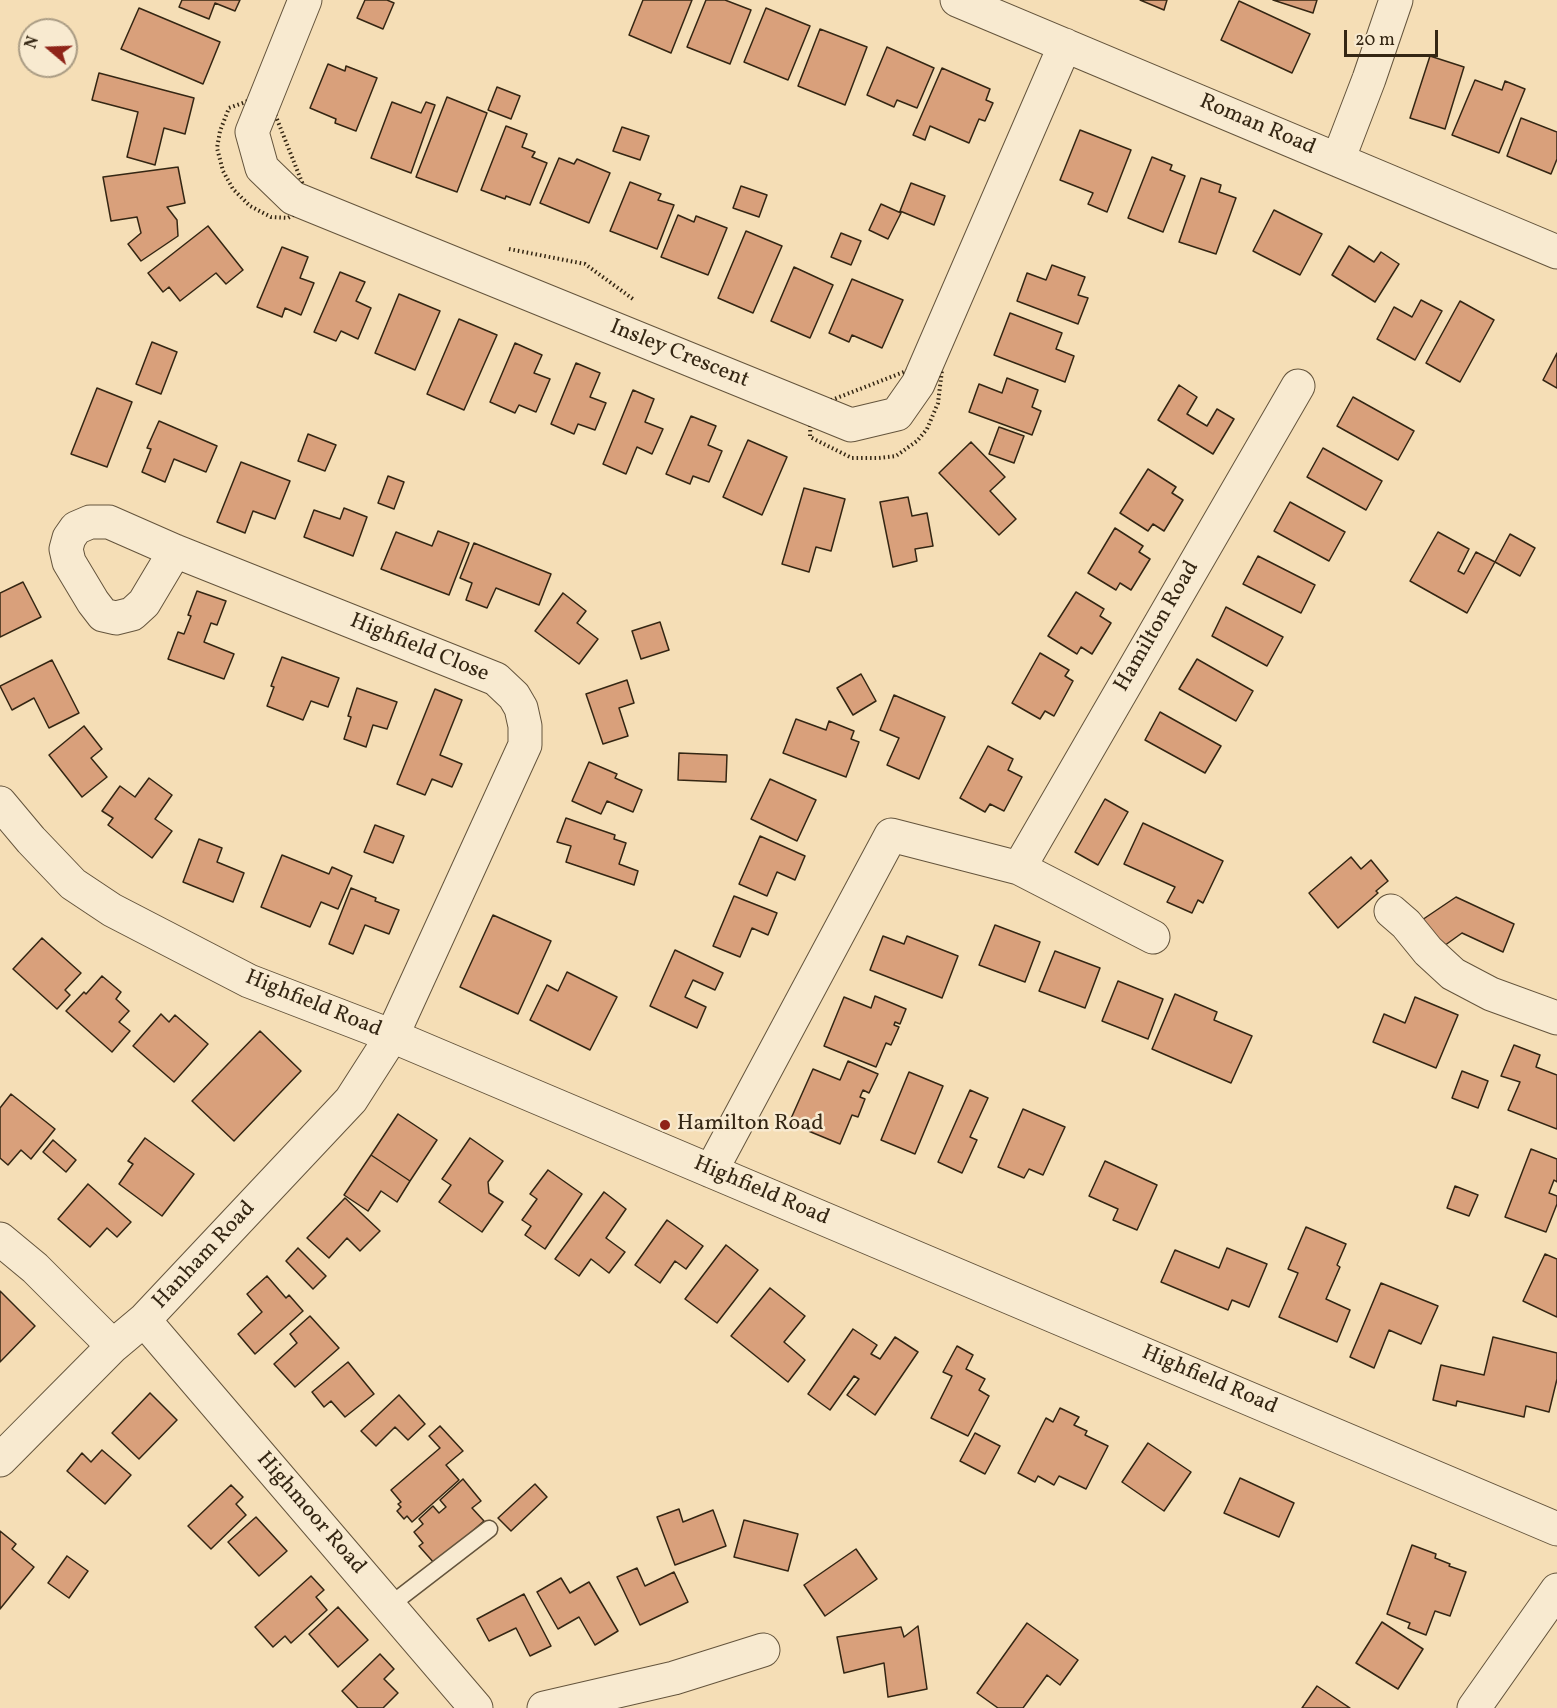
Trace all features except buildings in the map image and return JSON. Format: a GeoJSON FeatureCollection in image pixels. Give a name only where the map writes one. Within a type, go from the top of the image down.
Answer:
{"type":"FeatureCollection","features":[{"type":"Feature","properties":{"kind":"street","name":"Insley Crescent"},"geometry":{"type":"LineString","coordinates":[[305,0],[252,132],[262,168],[293,198],[851,425],[897,414],[918,384],[1065,45]]}},
{"type":"Feature","properties":{"kind":"street","name":"Roman Road"},"geometry":{"type":"LineString","coordinates":[[957,0],[1557,252]]}},
{"type":"Feature","properties":{"kind":"street"},"geometry":{"type":"LineString","coordinates":[[1338,160],[1396,0]]}},
{"type":"Feature","properties":{"kind":"street","name":"Hamilton Road"},"geometry":{"type":"LineString","coordinates":[[1019,868],[1298,386]]}},
{"type":"Feature","properties":{"kind":"street","name":"Highfield Close"},"geometry":{"type":"LineString","coordinates":[[175,551],[496,679],[514,696],[521,708],[525,726],[525,745],[392,1036]]}},
{"type":"Feature","properties":{"kind":"street","name":"Highfield Road"},"geometry":{"type":"LineString","coordinates":[[0,803],[73,884],[112,910],[249,981],[392,1036],[1557,1529]]}},
{"type":"Feature","properties":{"kind":"street"},"geometry":{"type":"LineString","coordinates":[[711,1171],[891,835],[1019,868],[1153,937]]}},
{"type":"Feature","properties":{"kind":"street"},"geometry":{"type":"LineString","coordinates":[[1391,911],[1453,974],[1491,994],[1557,1018]]}},
{"type":"Feature","properties":{"kind":"street","name":"Hanham Road"},"geometry":{"type":"LineString","coordinates":[[0,1460],[113,1346],[144,1320],[351,1100],[392,1036]]}},
{"type":"Feature","properties":{"kind":"street"},"geometry":{"type":"LineString","coordinates":[[0,1239],[34,1268],[113,1346]]}},
{"type":"Feature","properties":{"kind":"street","name":"Highmoor Road"},"geometry":{"type":"LineString","coordinates":[[144,1320],[476,1708]]}},
{"type":"Feature","properties":{"kind":"street"},"geometry":{"type":"LineString","coordinates":[[1474,1708],[1557,1590]]}},
{"type":"Feature","properties":{"kind":"street"},"geometry":{"type":"LineString","coordinates":[[544,1708],[674,1678],[762,1650]]}},
{"type":"Feature","properties":{"kind":"lane"},"geometry":{"type":"LineString","coordinates":[[389,1606],[489,1529]]}},
{"type":"Feature","properties":{"kind":"place","name":"Hamilton Road"},"geometry":{"type":"Point","coordinates":[665,1125]}}]}
